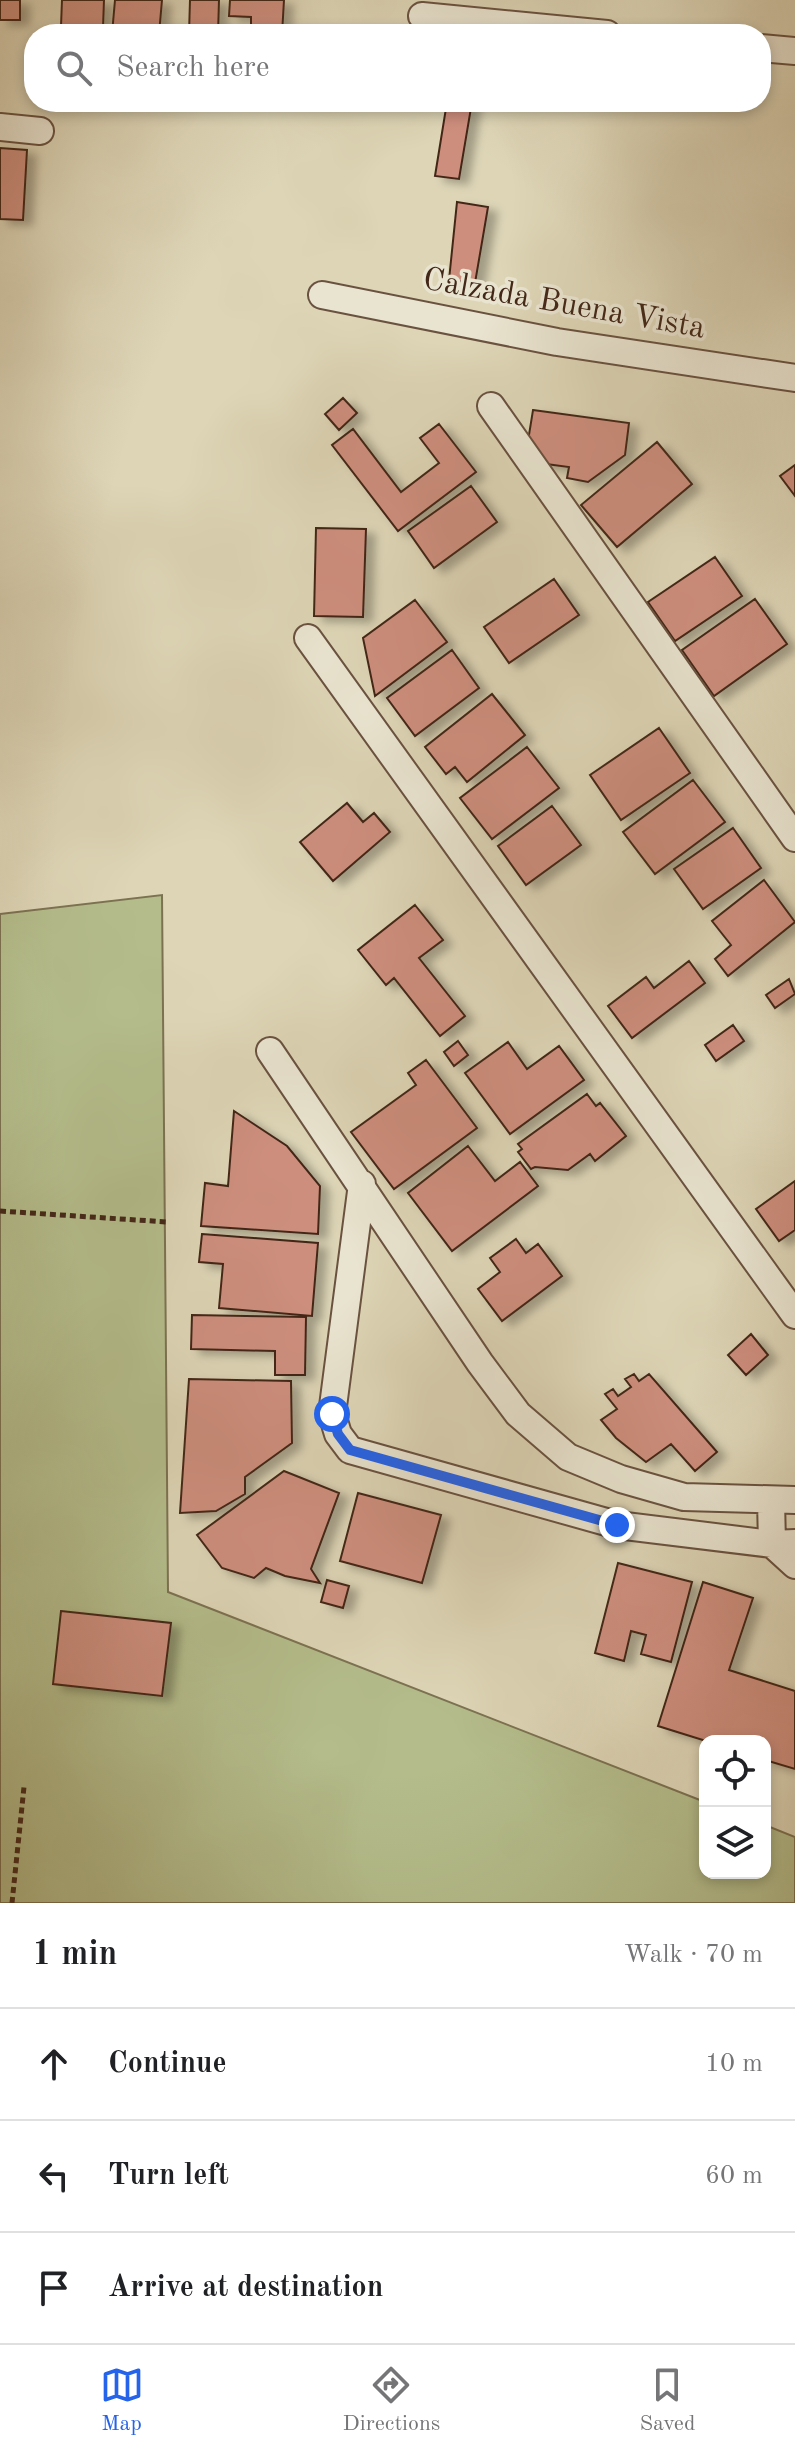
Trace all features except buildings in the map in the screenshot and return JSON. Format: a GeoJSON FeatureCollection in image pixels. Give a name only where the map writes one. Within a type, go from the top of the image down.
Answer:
{"type":"FeatureCollection","features":[{"type":"Feature","properties":{"kind":"street"},"geometry":{"type":"LineString","coordinates":[[422,16],[504,24]]}},
{"type":"Feature","properties":{"kind":"street"},"geometry":{"type":"LineString","coordinates":[[771,49],[795,51]]}},
{"type":"Feature","properties":{"kind":"street"},"geometry":{"type":"LineString","coordinates":[[0,127],[40,131]]}},
{"type":"Feature","properties":{"kind":"street","name":"Calzada Buena Vista"},"geometry":{"type":"LineString","coordinates":[[322,295],[557,342],[795,378]]}},
{"type":"Feature","properties":{"kind":"street"},"geometry":{"type":"LineString","coordinates":[[491,406],[795,838]]}},
{"type":"Feature","properties":{"kind":"street"},"geometry":{"type":"LineString","coordinates":[[308,638],[795,1315]]}},
{"type":"Feature","properties":{"kind":"street"},"geometry":{"type":"LineString","coordinates":[[270,1051],[480,1363],[518,1414],[568,1457],[621,1479],[684,1497],[783,1500],[784,1544],[795,1565]]}},
{"type":"Feature","properties":{"kind":"street"},"geometry":{"type":"LineString","coordinates":[[362,1184],[332,1414],[338,1434],[350,1450],[617,1525],[784,1544]]}},
{"type":"Feature","properties":{"kind":"street"},"geometry":{"type":"LineString","coordinates":[[617,1525],[621,1479]]}},
{"type":"Feature","properties":{"kind":"path"},"geometry":{"type":"LineString","coordinates":[[0,1211],[167,1222]]}},
{"type":"Feature","properties":{"kind":"path"},"geometry":{"type":"LineString","coordinates":[[12,1903],[24,1787]]}},
{"type":"Feature","properties":{"kind":"green space"},"geometry":{"type":"Polygon","coordinates":[[[162,895],[168,1592],[699,1800],[699,1879],[771,1879],[771,1827],[795,1837],[795,1903],[0,1903],[0,914],[162,895]]]}},
{"type":"Feature","properties":{"kind":"route"},"geometry":{"type":"LineString","coordinates":[[332,1414],[338,1434],[350,1450],[617,1525]]}}]}
